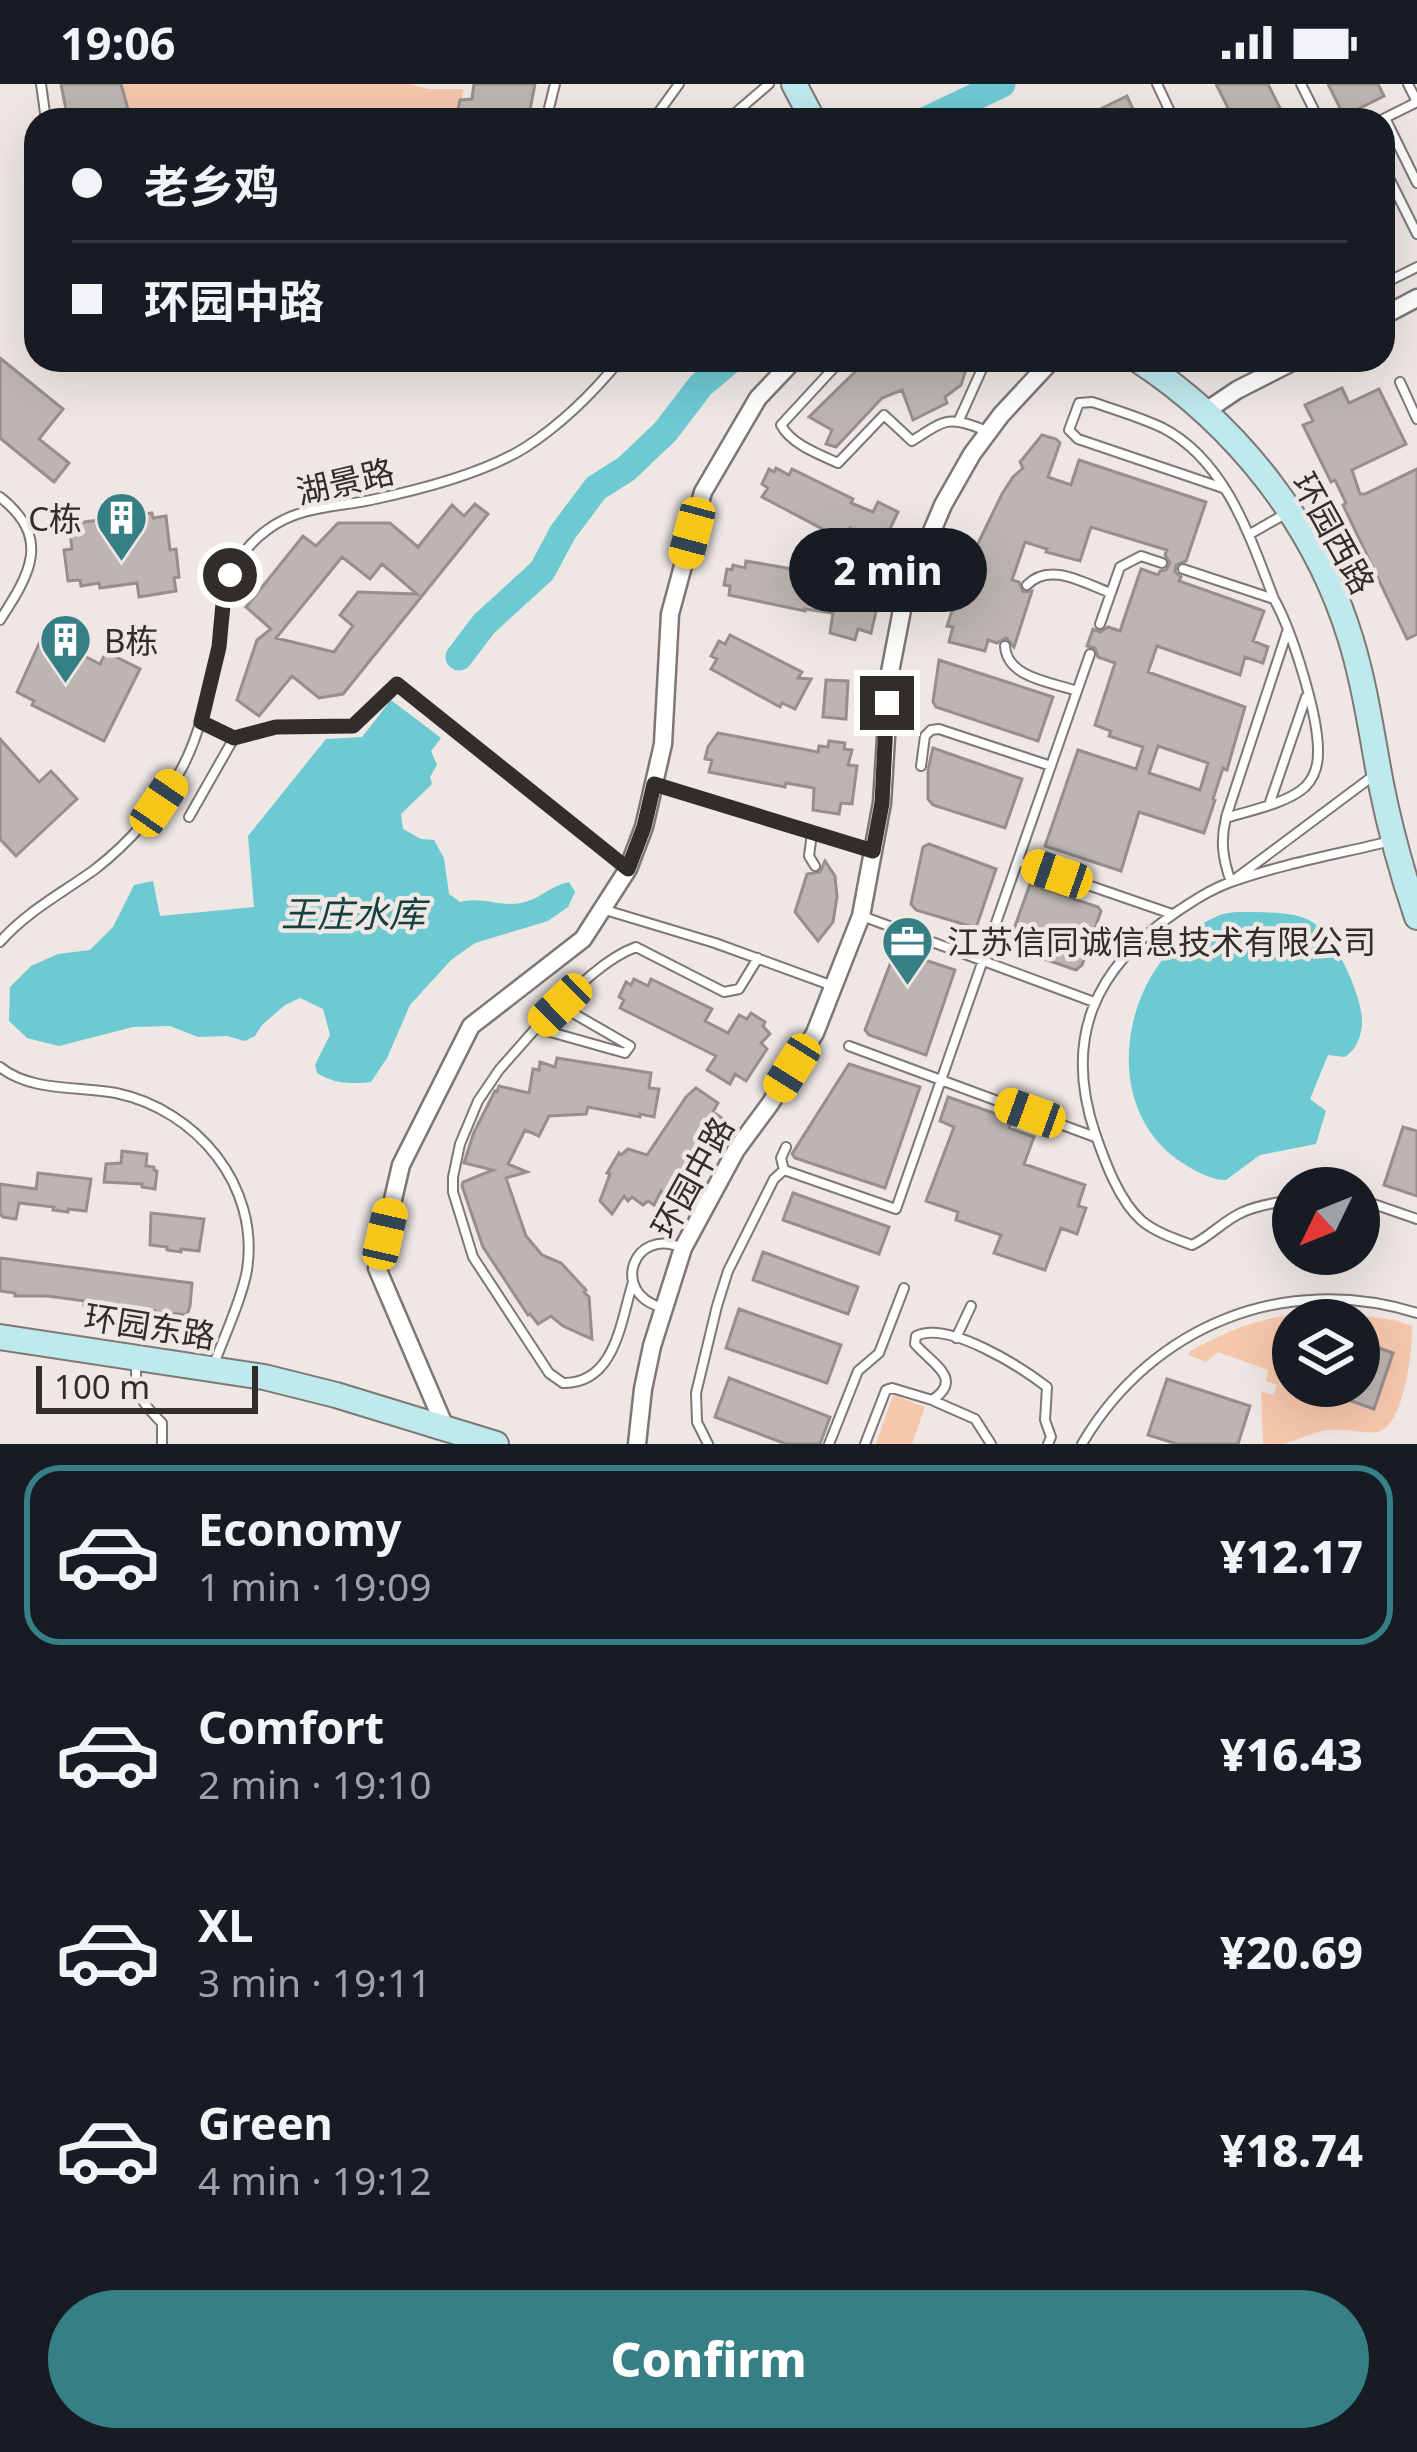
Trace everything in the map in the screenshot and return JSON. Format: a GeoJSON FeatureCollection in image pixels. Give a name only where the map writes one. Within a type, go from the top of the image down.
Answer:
{"type":"FeatureCollection","features":[{"type":"Feature","properties":{"kind":"street"},"geometry":{"type":"LineString","coordinates":[[445,1427],[377,1268],[401,1165],[471,1026],[583,939],[628,869],[644,827],[663,744],[670,614],[703,492],[758,398],[783,372]]}},
{"type":"Feature","properties":{"kind":"street","name":"环园中路"},"geometry":{"type":"LineString","coordinates":[[637,1444],[643,1388],[682,1248],[736,1150],[815,1033],[861,916],[882,803],[890,672],[902,610],[943,505],[972,454],[1042,372]]}},
{"type":"Feature","properties":{"kind":"street"},"geometry":{"type":"LineString","coordinates":[[1154,372],[1206,411],[1273,372]]}},
{"type":"Feature","properties":{"kind":"street","name":"环园西路"},"geometry":{"type":"LineString","coordinates":[[1206,411],[1262,472],[1329,581],[1351,640],[1394,840],[1417,917]]}},
{"type":"Feature","properties":{"kind":"street","name":"环园东路"},"geometry":{"type":"LineString","coordinates":[[0,1337],[213,1368],[337,1395],[496,1444]]}},
{"type":"Feature","properties":{"kind":"lane"},"geometry":{"type":"LineString","coordinates":[[741,108],[769,84]]}},
{"type":"Feature","properties":{"kind":"lane"},"geometry":{"type":"LineString","coordinates":[[1395,113],[1417,102],[1408,84]]}},
{"type":"Feature","properties":{"kind":"lane"},"geometry":{"type":"LineString","coordinates":[[1395,142],[1417,183]]}},
{"type":"Feature","properties":{"kind":"lane"},"geometry":{"type":"LineString","coordinates":[[1395,190],[1417,234]]}},
{"type":"Feature","properties":{"kind":"lane","name":"湖景路"},"geometry":{"type":"LineString","coordinates":[[0,942],[133,833],[182,769],[201,722],[230,575],[243,552],[267,530],[299,512],[420,488],[523,449],[562,421],[609,372]]}},
{"type":"Feature","properties":{"kind":"lane"},"geometry":{"type":"LineString","coordinates":[[830,372],[781,425],[784,433],[838,463],[884,415],[912,441],[936,425],[958,420],[989,432]]}},
{"type":"Feature","properties":{"kind":"lane"},"geometry":{"type":"LineString","coordinates":[[958,420],[980,372]]}},
{"type":"Feature","properties":{"kind":"lane"},"geometry":{"type":"LineString","coordinates":[[1400,382],[1417,419]]}},
{"type":"Feature","properties":{"kind":"lane"},"geometry":{"type":"LineString","coordinates":[[1222,488],[1078,439],[1069,430],[1079,403],[1092,402],[1168,431],[1206,463],[1222,488],[1250,534],[1288,629],[1307,694],[1318,746],[1317,766],[1303,789],[1288,798],[1226,818]]}},
{"type":"Feature","properties":{"kind":"lane"},"geometry":{"type":"LineString","coordinates":[[0,497],[22,520],[32,548],[27,577],[0,620]]}},
{"type":"Feature","properties":{"kind":"lane"},"geometry":{"type":"LineString","coordinates":[[1250,534],[1290,512]]}},
{"type":"Feature","properties":{"kind":"lane"},"geometry":{"type":"LineString","coordinates":[[1100,624],[1120,567],[1141,556],[1162,563]]}},
{"type":"Feature","properties":{"kind":"lane"},"geometry":{"type":"LineString","coordinates":[[1183,569],[1274,598]]}},
{"type":"Feature","properties":{"kind":"lane"},"geometry":{"type":"LineString","coordinates":[[1027,585],[1041,574],[1055,573],[1111,593]]}},
{"type":"Feature","properties":{"kind":"lane"},"geometry":{"type":"LineString","coordinates":[[1231,882],[1221,836],[1288,629]]}},
{"type":"Feature","properties":{"kind":"lane"},"geometry":{"type":"LineString","coordinates":[[1005,646],[1006,657],[1016,670],[1077,691]]}},
{"type":"Feature","properties":{"kind":"lane"},"geometry":{"type":"LineString","coordinates":[[784,1170],[896,1209],[1090,654]]}},
{"type":"Feature","properties":{"kind":"lane"},"geometry":{"type":"LineString","coordinates":[[201,722],[234,738],[276,727],[353,726],[397,684],[628,869]]}},
{"type":"Feature","properties":{"kind":"lane"},"geometry":{"type":"LineString","coordinates":[[1270,804],[1307,694]]}},
{"type":"Feature","properties":{"kind":"lane"},"geometry":{"type":"LineString","coordinates":[[921,766],[925,736],[939,729],[1051,766]]}},
{"type":"Feature","properties":{"kind":"lane"},"geometry":{"type":"LineString","coordinates":[[189,817],[234,738]]}},
{"type":"Feature","properties":{"kind":"lane"},"geometry":{"type":"LineString","coordinates":[[1231,882],[1379,772]]}},
{"type":"Feature","properties":{"kind":"lane"},"geometry":{"type":"LineString","coordinates":[[654,784],[873,851]]}},
{"type":"Feature","properties":{"kind":"lane"},"geometry":{"type":"LineString","coordinates":[[812,833],[809,856],[815,866]]}},
{"type":"Feature","properties":{"kind":"lane"},"geometry":{"type":"LineString","coordinates":[[1272,1204],[1245,1211],[1192,1245],[1143,1222],[1125,1200],[1086,1106],[1082,1066],[1094,1002],[1114,967],[1140,940],[1204,894],[1231,882],[1394,840]]}},
{"type":"Feature","properties":{"kind":"lane"},"geometry":{"type":"LineString","coordinates":[[1018,861],[1174,914]]}},
{"type":"Feature","properties":{"kind":"lane"},"geometry":{"type":"LineString","coordinates":[[602,909],[834,986]]}},
{"type":"Feature","properties":{"kind":"lane"},"geometry":{"type":"LineString","coordinates":[[861,916],[1094,1002]]}},
{"type":"Feature","properties":{"kind":"lane"},"geometry":{"type":"LineString","coordinates":[[682,1248],[669,1243],[647,1248],[634,1265],[620,1335],[609,1356],[580,1381],[563,1383],[549,1373],[472,1257],[454,1192],[460,1144],[478,1101],[499,1070],[536,1028],[619,953],[636,947],[724,992],[739,989],[758,958]]}},
{"type":"Feature","properties":{"kind":"lane"},"geometry":{"type":"LineString","coordinates":[[536,1028],[626,1053],[630,1046],[560,1005]]}},
{"type":"Feature","properties":{"kind":"lane"},"geometry":{"type":"LineString","coordinates":[[849,1046],[1096,1138]]}},
{"type":"Feature","properties":{"kind":"lane"},"geometry":{"type":"LineString","coordinates":[[0,1067],[22,1080],[148,1102],[208,1142],[234,1180],[247,1220],[247,1270],[213,1368]]}},
{"type":"Feature","properties":{"kind":"lane"},"geometry":{"type":"LineString","coordinates":[[784,1170],[781,1158],[786,1148]]}},
{"type":"Feature","properties":{"kind":"lane"},"geometry":{"type":"LineString","coordinates":[[708,1444],[697,1421],[696,1393],[717,1306],[738,1247],[774,1179],[784,1170]]}},
{"type":"Feature","properties":{"kind":"lane"},"geometry":{"type":"LineString","coordinates":[[1380,1207],[1417,1220]]}},
{"type":"Feature","properties":{"kind":"lane"},"geometry":{"type":"LineString","coordinates":[[633,1282],[640,1297],[662,1308]]}},
{"type":"Feature","properties":{"kind":"lane"},"geometry":{"type":"LineString","coordinates":[[829,1444],[858,1371],[879,1353],[904,1288]]}},
{"type":"Feature","properties":{"kind":"lane"},"geometry":{"type":"LineString","coordinates":[[1082,1444],[1105,1408],[1140,1370],[1181,1340],[1227,1318],[1276,1304],[1326,1298],[1417,1313]]}},
{"type":"Feature","properties":{"kind":"lane"},"geometry":{"type":"LineString","coordinates":[[956,1338],[971,1306]]}},
{"type":"Feature","properties":{"kind":"lane"},"geometry":{"type":"LineString","coordinates":[[932,1400],[944,1392],[947,1379],[916,1348],[915,1340],[925,1332],[956,1338],[1000,1356],[1047,1387],[1048,1444]]}},
{"type":"Feature","properties":{"kind":"lane"},"geometry":{"type":"LineString","coordinates":[[136,1357],[137,1391],[162,1423],[162,1444]]}},
{"type":"Feature","properties":{"kind":"lane"},"geometry":{"type":"LineString","coordinates":[[866,1444],[886,1390],[892,1388],[975,1419],[991,1444]]}},
{"type":"Feature","properties":{"kind":"shaded area"},"geometry":{"type":"Polygon","coordinates":[[[121,84],[409,84],[464,89],[459,108],[128,108],[121,84]]]}},
{"type":"Feature","properties":{"kind":"shaded area"},"geometry":{"type":"Polygon","coordinates":[[[1380,1318],[1412,1326],[1400,1403],[1394,1417],[1377,1432],[1329,1430],[1283,1444],[1263,1444],[1261,1391],[1272,1395],[1272,1407],[1380,1407],[1380,1318]]]}},
{"type":"Feature","properties":{"kind":"shaded area"},"geometry":{"type":"Polygon","coordinates":[[[1269,1319],[1272,1383],[1266,1381],[1268,1370],[1218,1352],[1206,1362],[1189,1355],[1216,1338],[1269,1319]]]}},
{"type":"Feature","properties":{"kind":"shaded area"},"geometry":{"type":"Polygon","coordinates":[[[893,1395],[925,1407],[912,1444],[876,1444],[893,1395]]]}},
{"type":"Feature","properties":{"kind":"water","name":"王庄水库"},"geometry":{"type":"Polygon","coordinates":[[[391,700],[441,738],[431,751],[437,765],[430,777],[432,784],[401,814],[403,829],[434,840],[444,858],[449,894],[460,902],[513,904],[569,882],[575,892],[568,907],[548,921],[475,943],[451,960],[410,1005],[371,1082],[343,1082],[317,1073],[315,1065],[330,1035],[323,1009],[300,998],[285,1005],[245,1041],[198,1037],[170,1026],[133,1027],[59,1046],[27,1038],[9,1021],[10,987],[31,966],[58,954],[90,950],[113,927],[134,885],[153,881],[160,916],[254,907],[248,836],[326,739],[362,737],[391,700]]]}},
{"type":"Feature","properties":{"kind":"water"},"geometry":{"type":"Polygon","coordinates":[[[1233,912],[1281,913],[1314,923],[1342,959],[1362,1014],[1359,1038],[1345,1057],[1328,1055],[1310,1099],[1326,1111],[1316,1144],[1260,1155],[1220,1180],[1184,1164],[1155,1138],[1137,1106],[1129,1070],[1131,1032],[1142,995],[1161,962],[1187,934],[1233,912]]]}},
{"type":"Feature","properties":{"kind":"building"},"geometry":{"type":"Polygon","coordinates":[[[61,84],[121,84],[128,108],[66,108],[61,84]]]}},
{"type":"Feature","properties":{"kind":"building"},"geometry":{"type":"Polygon","coordinates":[[[474,84],[535,84],[530,108],[458,108],[460,100],[472,99],[474,84]]]}},
{"type":"Feature","properties":{"kind":"building"},"geometry":{"type":"Polygon","coordinates":[[[1216,84],[1268,84],[1280,108],[1228,108],[1216,84]]]}},
{"type":"Feature","properties":{"kind":"building"},"geometry":{"type":"Polygon","coordinates":[[[1328,84],[1378,84],[1384,96],[1360,108],[1340,108],[1328,84]]]}},
{"type":"Feature","properties":{"kind":"building"},"geometry":{"type":"Polygon","coordinates":[[[1127,96],[1132,108],[1102,108],[1127,96]]]}},
{"type":"Feature","properties":{"kind":"building"},"geometry":{"type":"Polygon","coordinates":[[[0,358],[63,409],[39,439],[69,463],[54,482],[0,438],[0,358]]]}},
{"type":"Feature","properties":{"kind":"building"},"geometry":{"type":"Polygon","coordinates":[[[855,372],[965,372],[961,385],[945,397],[947,403],[913,420],[902,390],[882,398],[836,447],[826,444],[832,430],[809,417],[855,372]]]}},
{"type":"Feature","properties":{"kind":"building"},"geometry":{"type":"Polygon","coordinates":[[[1342,388],[1349,403],[1379,389],[1406,444],[1352,470],[1360,494],[1417,469],[1417,634],[1407,639],[1335,480],[1331,482],[1303,425],[1313,421],[1305,405],[1342,388]]]}},
{"type":"Feature","properties":{"kind":"building"},"geometry":{"type":"Polygon","coordinates":[[[1042,435],[1060,443],[1048,477],[1071,485],[1079,460],[1206,502],[1186,561],[1176,565],[1179,581],[1264,611],[1253,641],[1268,647],[1263,663],[1245,657],[1240,675],[1157,646],[1148,672],[1245,707],[1204,833],[1139,812],[1121,871],[1045,846],[1078,750],[1136,769],[1143,747],[1109,736],[1111,731],[1095,725],[1115,663],[1098,657],[1095,648],[1087,646],[1093,629],[1120,631],[1141,569],[1158,575],[1166,570],[1170,563],[1167,550],[1091,527],[1080,561],[1025,542],[1012,580],[1019,582],[1023,592],[1032,591],[1014,647],[1006,638],[997,643],[988,640],[985,651],[949,642],[953,627],[947,626],[967,566],[1002,494],[1023,468],[1020,462],[1042,435]],[[1158,746],[1149,773],[1200,790],[1208,763],[1158,746]]]}},
{"type":"Feature","properties":{"kind":"building"},"geometry":{"type":"Polygon","coordinates":[[[776,468],[789,475],[792,469],[873,512],[878,502],[898,512],[883,544],[850,528],[846,537],[832,534],[762,497],[768,488],[762,484],[769,469],[774,472],[776,468]]]}},
{"type":"Feature","properties":{"kind":"building"},"geometry":{"type":"Polygon","coordinates":[[[475,504],[488,514],[343,694],[319,698],[292,676],[259,716],[237,700],[257,640],[271,629],[246,607],[303,536],[316,546],[338,523],[390,523],[418,547],[452,505],[464,516],[475,504]],[[342,557],[276,638],[334,652],[353,626],[340,615],[358,592],[417,594],[382,564],[370,579],[342,557]]]}},
{"type":"Feature","properties":{"kind":"building","name":"C栋"},"geometry":{"type":"Polygon","coordinates":[[[152,513],[153,518],[166,516],[170,550],[176,549],[176,591],[139,597],[137,583],[100,588],[99,583],[81,586],[80,580],[68,581],[64,550],[72,549],[69,524],[152,513]]]}},
{"type":"Feature","properties":{"kind":"building"},"geometry":{"type":"Polygon","coordinates":[[[746,561],[841,581],[844,570],[870,571],[869,576],[876,578],[871,592],[880,595],[871,633],[858,629],[855,640],[830,633],[833,613],[729,595],[730,586],[724,585],[727,569],[732,570],[733,565],[745,568],[746,561]]]}},
{"type":"Feature","properties":{"kind":"building","name":"B栋"},"geometry":{"type":"Polygon","coordinates":[[[43,635],[100,664],[106,652],[140,669],[104,741],[32,705],[34,701],[17,692],[43,635]]]}},
{"type":"Feature","properties":{"kind":"building"},"geometry":{"type":"Polygon","coordinates":[[[730,635],[802,672],[798,678],[811,679],[795,709],[782,703],[780,707],[711,669],[719,641],[725,644],[730,635]]]}},
{"type":"Feature","properties":{"kind":"building"},"geometry":{"type":"Polygon","coordinates":[[[939,660],[1053,697],[1038,741],[936,707],[939,660]]]}},
{"type":"Feature","properties":{"kind":"building"},"geometry":{"type":"Polygon","coordinates":[[[826,680],[848,681],[846,719],[823,717],[826,680]]]}},
{"type":"Feature","properties":{"kind":"building"},"geometry":{"type":"Polygon","coordinates":[[[718,733],[818,752],[829,741],[845,743],[844,749],[852,750],[848,765],[857,766],[852,804],[841,803],[839,814],[813,810],[814,788],[709,772],[712,760],[705,759],[718,733]]]}},
{"type":"Feature","properties":{"kind":"building"},"geometry":{"type":"Polygon","coordinates":[[[0,739],[39,782],[51,771],[77,799],[16,856],[0,839],[0,739]]]}},
{"type":"Feature","properties":{"kind":"building"},"geometry":{"type":"Polygon","coordinates":[[[933,748],[1022,779],[1005,828],[933,805],[928,799],[928,770],[933,748]]]}},
{"type":"Feature","properties":{"kind":"building"},"geometry":{"type":"Polygon","coordinates":[[[929,844],[996,869],[976,928],[916,910],[911,904],[923,847],[929,844]]]}},
{"type":"Feature","properties":{"kind":"building"},"geometry":{"type":"Polygon","coordinates":[[[825,861],[835,876],[837,897],[833,922],[818,941],[795,912],[807,874],[820,872],[825,861]]]}},
{"type":"Feature","properties":{"kind":"building"},"geometry":{"type":"Polygon","coordinates":[[[1030,884],[1101,911],[1076,970],[1009,943],[1030,884]]]}},
{"type":"Feature","properties":{"kind":"building"},"geometry":{"type":"Polygon","coordinates":[[[898,951],[955,970],[926,1055],[865,1030],[898,951]]]}},
{"type":"Feature","properties":{"kind":"building"},"geometry":{"type":"Polygon","coordinates":[[[634,979],[648,986],[651,979],[712,1009],[705,1021],[728,1033],[739,1015],[747,1019],[751,1013],[765,1022],[770,1034],[761,1043],[767,1049],[746,1081],[735,1074],[730,1084],[707,1070],[716,1056],[620,1008],[626,982],[631,985],[634,979]]]}},
{"type":"Feature","properties":{"kind":"building"},"geometry":{"type":"Polygon","coordinates":[[[557,1058],[651,1073],[649,1088],[659,1089],[654,1117],[588,1107],[586,1114],[549,1116],[539,1136],[525,1130],[508,1164],[527,1172],[506,1178],[526,1236],[586,1290],[592,1339],[551,1316],[538,1324],[528,1315],[483,1247],[462,1186],[493,1170],[464,1163],[495,1091],[499,1086],[529,1093],[533,1069],[539,1070],[540,1062],[555,1067],[557,1058]]]}},
{"type":"Feature","properties":{"kind":"building"},"geometry":{"type":"Polygon","coordinates":[[[849,1064],[920,1087],[885,1188],[792,1154],[849,1064]]]}},
{"type":"Feature","properties":{"kind":"building"},"geometry":{"type":"Polygon","coordinates":[[[696,1088],[718,1103],[713,1112],[725,1120],[668,1197],[661,1191],[654,1205],[648,1201],[643,1205],[624,1196],[612,1214],[600,1201],[607,1173],[619,1153],[628,1149],[647,1155],[696,1088]]]}},
{"type":"Feature","properties":{"kind":"building"},"geometry":{"type":"Polygon","coordinates":[[[948,1097],[1005,1117],[1012,1122],[1009,1128],[1034,1137],[1024,1164],[1085,1185],[1078,1206],[1086,1208],[1077,1234],[1061,1228],[1045,1270],[994,1253],[1001,1235],[956,1220],[958,1212],[926,1201],[954,1127],[940,1121],[948,1097]]]}},
{"type":"Feature","properties":{"kind":"building"},"geometry":{"type":"Polygon","coordinates":[[[1403,1127],[1417,1131],[1417,1196],[1384,1185],[1403,1127]]]}},
{"type":"Feature","properties":{"kind":"building"},"geometry":{"type":"Polygon","coordinates":[[[122,1151],[147,1154],[146,1166],[157,1171],[155,1189],[104,1182],[106,1164],[121,1163],[122,1151]]]}},
{"type":"Feature","properties":{"kind":"building"},"geometry":{"type":"Polygon","coordinates":[[[38,1173],[91,1179],[86,1211],[19,1203],[16,1219],[3,1217],[0,1184],[36,1189],[38,1173]]]}},
{"type":"Feature","properties":{"kind":"building"},"geometry":{"type":"Polygon","coordinates":[[[793,1193],[889,1227],[879,1254],[783,1220],[793,1193]]]}},
{"type":"Feature","properties":{"kind":"building"},"geometry":{"type":"Polygon","coordinates":[[[151,1213],[204,1219],[199,1251],[150,1245],[151,1213]]]}},
{"type":"Feature","properties":{"kind":"building"},"geometry":{"type":"Polygon","coordinates":[[[763,1252],[858,1287],[848,1314],[753,1280],[763,1252]]]}},
{"type":"Feature","properties":{"kind":"building"},"geometry":{"type":"Polygon","coordinates":[[[0,1258],[192,1283],[190,1306],[187,1315],[169,1316],[47,1296],[15,1296],[0,1291],[0,1258]]]}},
{"type":"Feature","properties":{"kind":"building"},"geometry":{"type":"Polygon","coordinates":[[[739,1309],[841,1345],[827,1383],[726,1348],[739,1309]]]}},
{"type":"Feature","properties":{"kind":"building"},"geometry":{"type":"Polygon","coordinates":[[[1380,1348],[1393,1353],[1380,1391],[1380,1348]]]}},
{"type":"Feature","properties":{"kind":"building"},"geometry":{"type":"Polygon","coordinates":[[[729,1378],[830,1417],[820,1444],[786,1444],[715,1417],[729,1378]]]}},
{"type":"Feature","properties":{"kind":"building"},"geometry":{"type":"Polygon","coordinates":[[[1167,1379],[1250,1406],[1238,1444],[1177,1444],[1148,1435],[1167,1379]]]}},
{"type":"Feature","properties":{"kind":"waterway"},"geometry":{"type":"LineString","coordinates":[[951,108],[1002,84]]}},
{"type":"Feature","properties":{"kind":"waterway"},"geometry":{"type":"LineString","coordinates":[[459,657],[484,624],[542,571],[563,532],[596,488],[626,469],[665,432],[717,372]]}},
{"type":"Feature","properties":{"kind":"place","name":"C栋"},"geometry":{"type":"Point","coordinates":[121,564]}},
{"type":"Feature","properties":{"kind":"place","name":"B栋"},"geometry":{"type":"Point","coordinates":[65,686]}},
{"type":"Feature","properties":{"kind":"place","name":"江苏信同诚信息技术有限公司"},"geometry":{"type":"Point","coordinates":[908,987]}},
{"type":"Feature","properties":{"kind":"route"},"geometry":{"type":"LineString","coordinates":[[230,575],[201,722],[234,738],[276,727],[353,726],[397,684],[628,869],[654,784],[873,851],[882,803],[887,703]]}}]}
